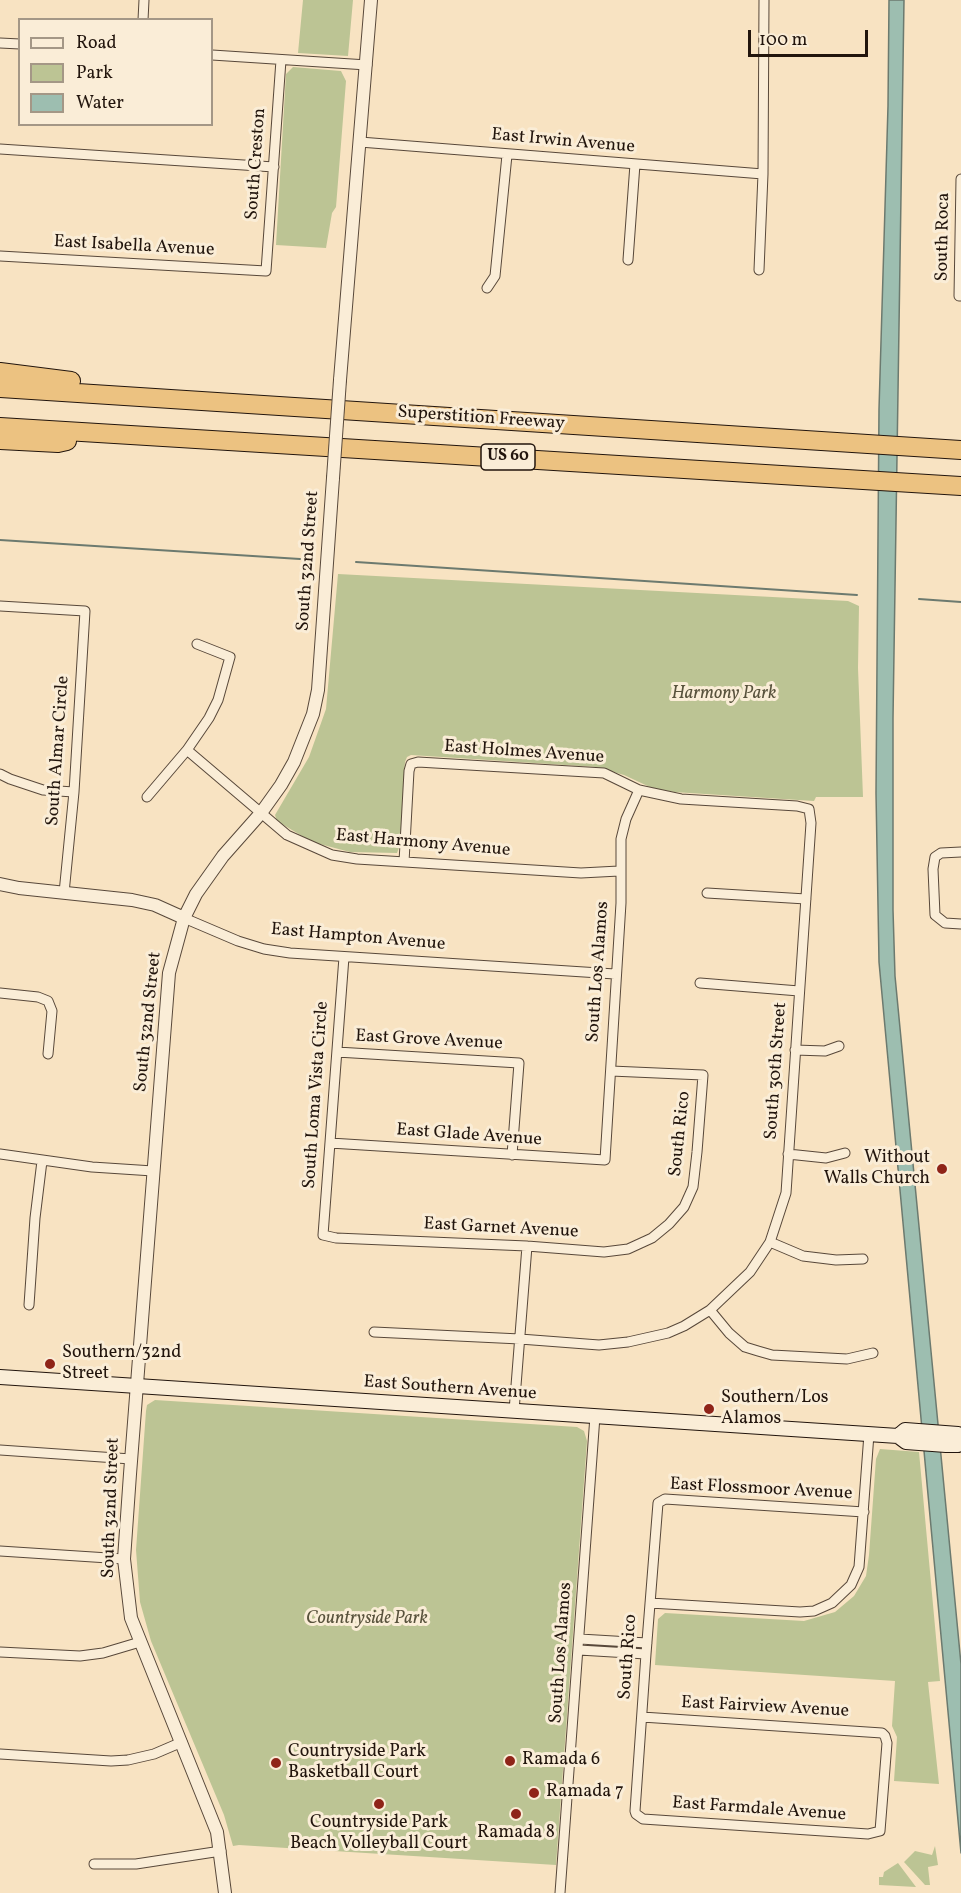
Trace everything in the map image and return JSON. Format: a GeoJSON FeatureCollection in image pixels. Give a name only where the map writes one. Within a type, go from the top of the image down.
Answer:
{"type":"FeatureCollection","features":[{"type":"Feature","properties":{"kind":"highway"},"geometry":{"type":"LineString","coordinates":[[0,372],[239,403]]}},
{"type":"Feature","properties":{"kind":"highway","name":"Superstition Freeway"},"geometry":{"type":"LineString","coordinates":[[0,388],[961,450]]}},
{"type":"Feature","properties":{"kind":"highway","name":"Superstition Freeway"},"geometry":{"type":"LineString","coordinates":[[0,427],[961,486]]}},
{"type":"Feature","properties":{"kind":"highway"},"geometry":{"type":"LineString","coordinates":[[0,440],[58,443],[104,434]]}},
{"type":"Feature","properties":{"kind":"main road","name":"East Southern Avenue"},"geometry":{"type":"LineString","coordinates":[[0,1377],[898,1436],[906,1442],[923,1437],[942,1439],[958,1445],[961,1443]]}},
{"type":"Feature","properties":{"kind":"main road","name":"East Southern Avenue"},"geometry":{"type":"LineString","coordinates":[[942,1439],[958,1434],[961,1436]]}},
{"type":"Feature","properties":{"kind":"street"},"geometry":{"type":"LineString","coordinates":[[143,18],[144,0]]}},
{"type":"Feature","properties":{"kind":"street","name":"South 32nd Street"},"geometry":{"type":"LineString","coordinates":[[225,1893],[217,1832],[131,1618],[124,1559],[166,995],[175,946],[184,918],[207,876],[261,813],[294,762],[313,714],[318,690],[340,380],[371,0]]}},
{"type":"Feature","properties":{"kind":"street"},"geometry":{"type":"LineString","coordinates":[[759,270],[763,174],[764,0]]}},
{"type":"Feature","properties":{"kind":"street"},"geometry":{"type":"LineString","coordinates":[[0,43],[18,44]]}},
{"type":"Feature","properties":{"kind":"street"},"geometry":{"type":"LineString","coordinates":[[213,55],[367,65]]}},
{"type":"Feature","properties":{"kind":"street","name":"South Creston"},"geometry":{"type":"LineString","coordinates":[[266,271],[281,60]]}},
{"type":"Feature","properties":{"kind":"street","name":"East Irwin Avenue"},"geometry":{"type":"LineString","coordinates":[[360,142],[763,174]]}},
{"type":"Feature","properties":{"kind":"street"},"geometry":{"type":"LineString","coordinates":[[0,149],[274,166]]}},
{"type":"Feature","properties":{"kind":"street"},"geometry":{"type":"LineString","coordinates":[[487,288],[495,276],[507,154]]}},
{"type":"Feature","properties":{"kind":"street"},"geometry":{"type":"LineString","coordinates":[[628,260],[635,164]]}},
{"type":"Feature","properties":{"kind":"street","name":"South Roca"},"geometry":{"type":"LineString","coordinates":[[960,296],[961,179]]}},
{"type":"Feature","properties":{"kind":"street","name":"East Isabella Avenue"},"geometry":{"type":"LineString","coordinates":[[0,256],[266,271]]}},
{"type":"Feature","properties":{"kind":"street","name":"South Almar Circle"},"geometry":{"type":"LineString","coordinates":[[0,606],[85,611],[74,792],[64,893]]}},
{"type":"Feature","properties":{"kind":"street"},"geometry":{"type":"LineString","coordinates":[[147,797],[187,750],[209,718],[218,700],[230,657],[197,644]]}},
{"type":"Feature","properties":{"kind":"street","name":"East Harmony Avenue"},"geometry":{"type":"LineString","coordinates":[[187,750],[287,835],[332,855],[581,873],[620,871]]}},
{"type":"Feature","properties":{"kind":"street","name":"East Holmes Avenue"},"geometry":{"type":"LineString","coordinates":[[404,862],[411,764],[418,762],[604,773],[639,790],[681,799],[797,806],[809,809]]}},
{"type":"Feature","properties":{"kind":"street"},"geometry":{"type":"LineString","coordinates":[[0,774],[43,790],[74,792]]}},
{"type":"Feature","properties":{"kind":"street","name":"South Los Alamos"},"geometry":{"type":"LineString","coordinates":[[605,1160],[621,903],[621,839],[626,819],[639,790]]}},
{"type":"Feature","properties":{"kind":"street","name":"South 30th Street"},"geometry":{"type":"LineString","coordinates":[[374,1332],[599,1345],[628,1342],[668,1333],[711,1310],[750,1272],[770,1242],[786,1193],[811,823],[809,809]]}},
{"type":"Feature","properties":{"kind":"street"},"geometry":{"type":"LineString","coordinates":[[961,852],[941,853],[933,861],[934,908],[937,918],[945,923],[961,924]]}},
{"type":"Feature","properties":{"kind":"street","name":"East Hampton Avenue"},"geometry":{"type":"LineString","coordinates":[[1,887],[132,900],[155,905],[238,941],[264,949],[290,953],[615,974]]}},
{"type":"Feature","properties":{"kind":"street"},"geometry":{"type":"LineString","coordinates":[[707,892],[806,899]]}},
{"type":"Feature","properties":{"kind":"street","name":"South Loma Vista Circle"},"geometry":{"type":"LineString","coordinates":[[323,1235],[344,957]]}},
{"type":"Feature","properties":{"kind":"street"},"geometry":{"type":"LineString","coordinates":[[700,983],[800,991]]}},
{"type":"Feature","properties":{"kind":"street"},"geometry":{"type":"LineString","coordinates":[[0,993],[38,997],[48,1001],[52,1011],[48,1054]]}},
{"type":"Feature","properties":{"kind":"street"},"geometry":{"type":"LineString","coordinates":[[795,1050],[825,1051],[840,1046]]}},
{"type":"Feature","properties":{"kind":"street","name":"East Grove Avenue"},"geometry":{"type":"LineString","coordinates":[[337,1052],[519,1063],[512,1155]]}},
{"type":"Feature","properties":{"kind":"street","name":"South Rico"},"geometry":{"type":"LineString","coordinates":[[611,1071],[703,1075],[698,1152],[693,1187],[684,1207],[669,1224]]}},
{"type":"Feature","properties":{"kind":"street","name":"East Glade Avenue"},"geometry":{"type":"LineString","coordinates":[[330,1143],[605,1160]]}},
{"type":"Feature","properties":{"kind":"street"},"geometry":{"type":"LineString","coordinates":[[788,1154],[826,1158],[845,1153]]}},
{"type":"Feature","properties":{"kind":"street"},"geometry":{"type":"LineString","coordinates":[[0,1154],[42,1161],[153,1171]]}},
{"type":"Feature","properties":{"kind":"street"},"geometry":{"type":"LineString","coordinates":[[28,1305],[42,1161]]}},
{"type":"Feature","properties":{"kind":"street","name":"East Garnet Avenue"},"geometry":{"type":"LineString","coordinates":[[323,1235],[336,1238],[526,1246],[604,1252],[628,1248],[652,1238],[669,1224]]}},
{"type":"Feature","properties":{"kind":"street"},"geometry":{"type":"LineString","coordinates":[[770,1242],[803,1256],[836,1260],[863,1259]]}},
{"type":"Feature","properties":{"kind":"street"},"geometry":{"type":"LineString","coordinates":[[514,1411],[526,1246]]}},
{"type":"Feature","properties":{"kind":"street"},"geometry":{"type":"LineString","coordinates":[[711,1310],[742,1351],[847,1359],[873,1353]]}},
{"type":"Feature","properties":{"kind":"street","name":"South Los Alamos"},"geometry":{"type":"LineString","coordinates":[[560,1893],[596,1416]]}},
{"type":"Feature","properties":{"kind":"street"},"geometry":{"type":"LineString","coordinates":[[650,1603],[800,1612],[820,1609],[837,1599],[848,1589],[857,1574],[860,1561],[869,1434]]}},
{"type":"Feature","properties":{"kind":"street"},"geometry":{"type":"LineString","coordinates":[[0,1450],[131,1459]]}},
{"type":"Feature","properties":{"kind":"street","name":"East Flossmoor Avenue"},"geometry":{"type":"LineString","coordinates":[[658,1503],[664,1498],[864,1512]]}},
{"type":"Feature","properties":{"kind":"street","name":"South Rico"},"geometry":{"type":"LineString","coordinates":[[636,1814],[658,1503]]}},
{"type":"Feature","properties":{"kind":"street"},"geometry":{"type":"LineString","coordinates":[[0,1551],[124,1559]]}},
{"type":"Feature","properties":{"kind":"street"},"geometry":{"type":"LineString","coordinates":[[580,1639],[647,1643]]}},
{"type":"Feature","properties":{"kind":"street"},"geometry":{"type":"LineString","coordinates":[[0,1652],[80,1656],[103,1653],[140,1642]]}},
{"type":"Feature","properties":{"kind":"street"},"geometry":{"type":"LineString","coordinates":[[579,1650],[646,1654]]}},
{"type":"Feature","properties":{"kind":"street","name":"East Fairview Avenue"},"geometry":{"type":"LineString","coordinates":[[642,1717],[878,1732],[885,1736],[886,1753],[880,1831]]}},
{"type":"Feature","properties":{"kind":"street"},"geometry":{"type":"LineString","coordinates":[[0,1754],[128,1760],[154,1754],[182,1742]]}},
{"type":"Feature","properties":{"kind":"street","name":"East Farmdale Avenue"},"geometry":{"type":"LineString","coordinates":[[636,1814],[644,1819],[655,1820],[868,1834],[880,1831]]}},
{"type":"Feature","properties":{"kind":"street"},"geometry":{"type":"LineString","coordinates":[[94,1864],[136,1864],[221,1851]]}},
{"type":"Feature","properties":{"kind":"green space"},"geometry":{"type":"Polygon","coordinates":[[[303,0],[353,0],[348,56],[298,53],[303,0]]]}},
{"type":"Feature","properties":{"kind":"green space"},"geometry":{"type":"Polygon","coordinates":[[[293,67],[341,71],[346,81],[336,207],[332,213],[326,248],[276,245],[286,74],[293,67]]]}},
{"type":"Feature","properties":{"kind":"green space","name":"Harmony Park"},"geometry":{"type":"Polygon","coordinates":[[[338,574],[848,601],[859,606],[858,668],[863,797],[816,797],[814,801],[674,792],[652,788],[624,775],[596,767],[411,755],[405,762],[400,845],[397,853],[350,852],[312,842],[277,821],[275,815],[309,757],[326,709],[338,574]]]}},
{"type":"Feature","properties":{"kind":"green space","name":"Countryside Park"},"geometry":{"type":"Polygon","coordinates":[[[155,1400],[577,1427],[584,1431],[587,1441],[556,1865],[233,1846],[224,1815],[151,1641],[140,1602],[136,1550],[146,1411],[147,1405],[155,1400]]]}},
{"type":"Feature","properties":{"kind":"green space"},"geometry":{"type":"Polygon","coordinates":[[[880,1449],[919,1452],[940,1681],[928,1682],[939,1784],[894,1781],[897,1737],[892,1726],[895,1681],[655,1665],[658,1619],[665,1613],[804,1621],[835,1612],[854,1596],[866,1576],[876,1459],[880,1449]]]}},
{"type":"Feature","properties":{"kind":"green space"},"geometry":{"type":"Polygon","coordinates":[[[935,1846],[938,1865],[928,1867],[930,1885],[925,1885],[904,1862],[915,1851],[932,1855],[935,1846]]]}},
{"type":"Feature","properties":{"kind":"green space"},"geometry":{"type":"Polygon","coordinates":[[[898,1863],[916,1887],[879,1885],[879,1877],[883,1877],[884,1872],[898,1863]]]}},
{"type":"Feature","properties":{"kind":"water"},"geometry":{"type":"Polygon","coordinates":[[[889,0],[904,0],[893,718],[895,976],[961,1664],[961,1853],[879,962],[876,793],[879,409],[889,0]]]}},
{"type":"Feature","properties":{"kind":"waterway"},"geometry":{"type":"LineString","coordinates":[[0,540],[300,559]]}},
{"type":"Feature","properties":{"kind":"waterway"},"geometry":{"type":"LineString","coordinates":[[356,562],[857,595]]}},
{"type":"Feature","properties":{"kind":"waterway"},"geometry":{"type":"LineString","coordinates":[[919,599],[961,602]]}},
{"type":"Feature","properties":{"kind":"place","name":"Without Walls Church"},"geometry":{"type":"Point","coordinates":[942,1169]}},
{"type":"Feature","properties":{"kind":"place","name":"Southern/32nd Street"},"geometry":{"type":"Point","coordinates":[50,1364]}},
{"type":"Feature","properties":{"kind":"place","name":"Southern/Los Alamos"},"geometry":{"type":"Point","coordinates":[709,1409]}},
{"type":"Feature","properties":{"kind":"place","name":"Ramada 6"},"geometry":{"type":"Point","coordinates":[510,1761]}},
{"type":"Feature","properties":{"kind":"place","name":"Countryside Park Basketball Court"},"geometry":{"type":"Point","coordinates":[276,1763]}},
{"type":"Feature","properties":{"kind":"place","name":"Ramada 7"},"geometry":{"type":"Point","coordinates":[534,1793]}},
{"type":"Feature","properties":{"kind":"place","name":"Countryside Park Beach Volleyball Court"},"geometry":{"type":"Point","coordinates":[379,1804]}},
{"type":"Feature","properties":{"kind":"place","name":"Ramada 8"},"geometry":{"type":"Point","coordinates":[516,1814]}}]}
